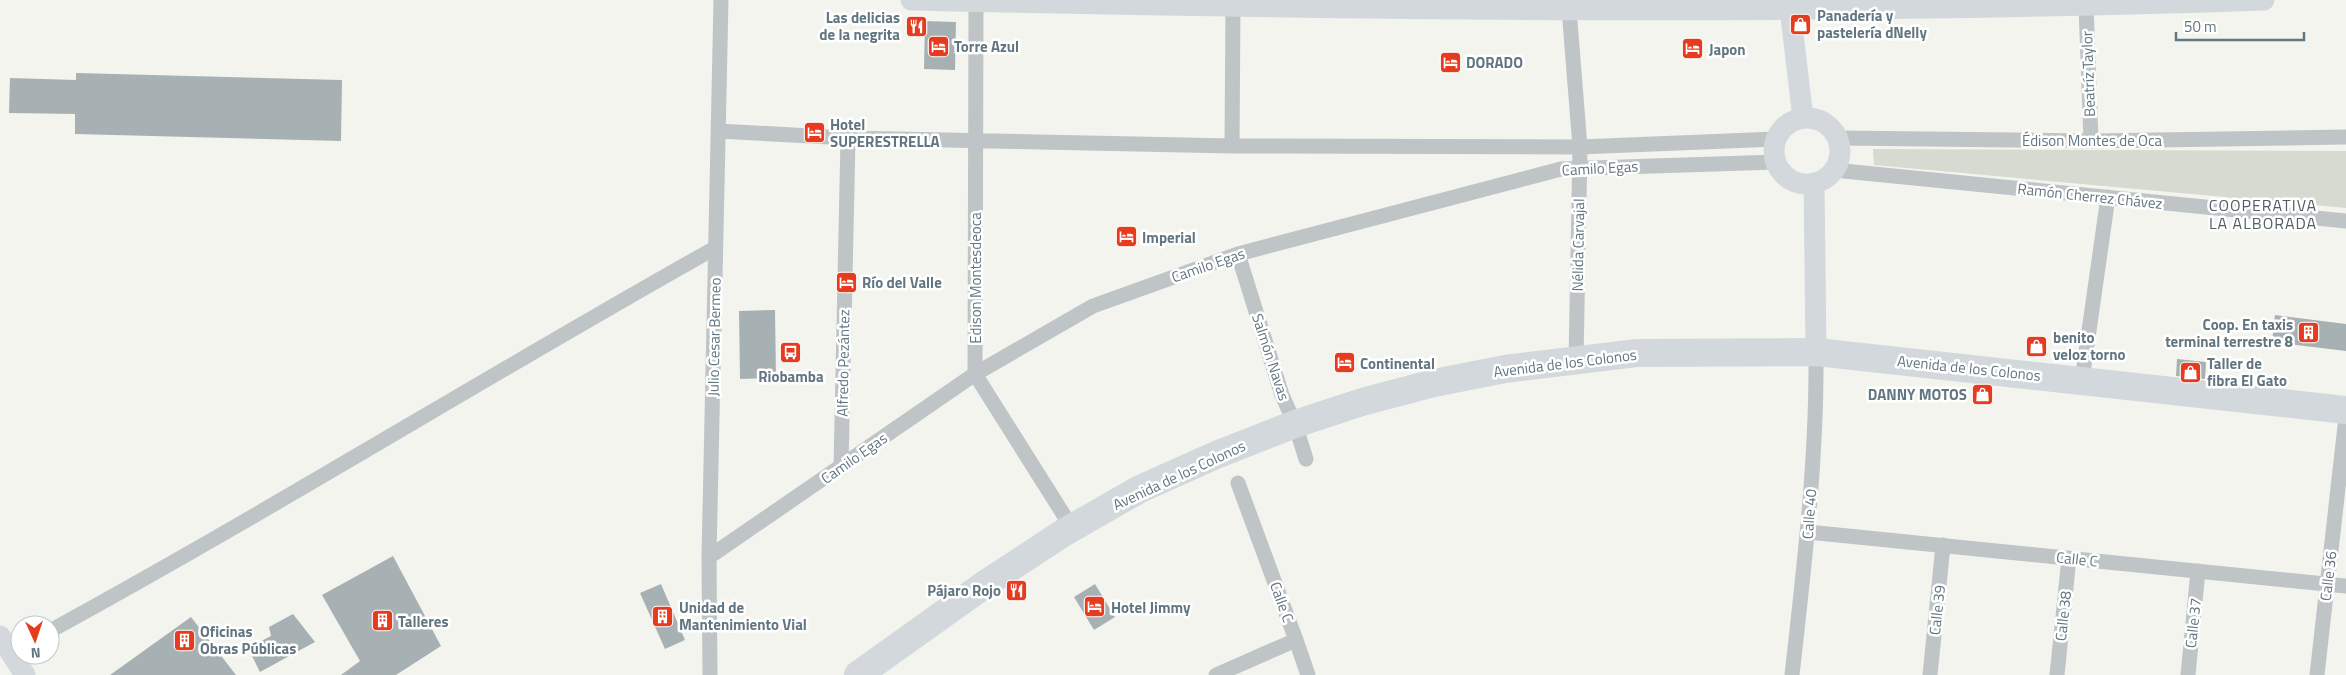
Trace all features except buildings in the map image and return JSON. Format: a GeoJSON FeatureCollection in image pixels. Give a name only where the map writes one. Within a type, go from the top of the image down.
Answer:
{"type":"FeatureCollection","features":[{"type":"Feature","properties":{"kind":"highway","name":"Avenida de los Colonos"},"geometry":{"type":"LineString","coordinates":[[858,675],[984,585],[1072,528],[1140,489],[1216,454],[1295,424],[1362,402],[1434,383],[1505,369],[1637,353],[1816,352],[2346,410]]}},
{"type":"Feature","properties":{"kind":"main road"},"geometry":{"type":"LineString","coordinates":[[911,0],[1233,7],[1569,9],[1789,5],[2086,6],[2264,0]]}},
{"type":"Feature","properties":{"kind":"main road"},"geometry":{"type":"LineString","coordinates":[[1789,5],[1803,118]]}},
{"type":"Feature","properties":{"kind":"main road"},"geometry":{"type":"LineString","coordinates":[[1803,118],[1814,118],[1825,122],[1839,138],[1840,156],[1834,170],[1825,179],[1804,184],[1787,177],[1776,162],[1774,150],[1776,139],[1787,124],[1803,118]]}},
{"type":"Feature","properties":{"kind":"main road"},"geometry":{"type":"LineString","coordinates":[[1814,183],[1816,352]]}},
{"type":"Feature","properties":{"kind":"street","name":"Julio Cesar Bermeo"},"geometry":{"type":"LineString","coordinates":[[710,675],[709,557],[721,0]]}},
{"type":"Feature","properties":{"kind":"street","name":"Edison Montesdeoca"},"geometry":{"type":"LineString","coordinates":[[975,374],[976,1]]}},
{"type":"Feature","properties":{"kind":"street","name":"Beatríz Taylor"},"geometry":{"type":"LineString","coordinates":[[2086,6],[2091,141]]}},
{"type":"Feature","properties":{"kind":"street"},"geometry":{"type":"LineString","coordinates":[[1232,146],[1233,7]]}},
{"type":"Feature","properties":{"kind":"street","name":"Nélida Carvajal"},"geometry":{"type":"LineString","coordinates":[[1569,9],[1580,147],[1576,361]]}},
{"type":"Feature","properties":{"kind":"street","name":"Camilo Egas"},"geometry":{"type":"LineString","coordinates":[[718,131],[848,138],[1232,146],[1580,147],[1776,139]]}},
{"type":"Feature","properties":{"kind":"street","name":"Édison Montes de Oca"},"geometry":{"type":"LineString","coordinates":[[1839,138],[2091,141],[2346,137]]}},
{"type":"Feature","properties":{"kind":"street","name":"Alfredo Pezántez"},"geometry":{"type":"LineString","coordinates":[[841,468],[848,138]]}},
{"type":"Feature","properties":{"kind":"street","name":"Camilo Egas"},"geometry":{"type":"LineString","coordinates":[[709,557],[975,374],[1093,306],[1238,254],[1561,169],[1776,162]]}},
{"type":"Feature","properties":{"kind":"street","name":"Ramón Cherrez Chávez"},"geometry":{"type":"LineString","coordinates":[[1834,170],[2346,221]]}},
{"type":"Feature","properties":{"kind":"street"},"geometry":{"type":"LineString","coordinates":[[2082,380],[2108,197]]}},
{"type":"Feature","properties":{"kind":"street"},"geometry":{"type":"LineString","coordinates":[[60,625],[424,417],[550,341],[716,248]]}},
{"type":"Feature","properties":{"kind":"street","name":"Salmón Navas"},"geometry":{"type":"LineString","coordinates":[[1238,254],[1282,395],[1295,424],[1306,459]]}},
{"type":"Feature","properties":{"kind":"street","name":"Calle 40"},"geometry":{"type":"LineString","coordinates":[[1792,675],[1808,532],[1816,352]]}},
{"type":"Feature","properties":{"kind":"street"},"geometry":{"type":"LineString","coordinates":[[975,374],[1072,528]]}},
{"type":"Feature","properties":{"kind":"street","name":"Calle 36"},"geometry":{"type":"LineString","coordinates":[[2317,675],[2346,417]]}},
{"type":"Feature","properties":{"kind":"street","name":"Calle C"},"geometry":{"type":"LineString","coordinates":[[1216,675],[1296,640],[1238,482]]}},
{"type":"Feature","properties":{"kind":"street","name":"Calle C"},"geometry":{"type":"LineString","coordinates":[[1808,532],[2346,586]]}},
{"type":"Feature","properties":{"kind":"street","name":"Calle 39"},"geometry":{"type":"LineString","coordinates":[[1930,675],[1943,545]]}},
{"type":"Feature","properties":{"kind":"street","name":"Calle 38"},"geometry":{"type":"LineString","coordinates":[[2057,675],[2069,558]]}},
{"type":"Feature","properties":{"kind":"street","name":"Calle 37"},"geometry":{"type":"LineString","coordinates":[[2188,675],[2198,571]]}},
{"type":"Feature","properties":{"kind":"street"},"geometry":{"type":"LineString","coordinates":[[1296,640],[1308,675]]}},
{"type":"Feature","properties":{"kind":"shaded area"},"geometry":{"type":"Polygon","coordinates":[[[1873,149],[2346,151],[2346,208],[1874,165],[1873,149]]]}},
{"type":"Feature","properties":{"kind":"place","name":"Panadería y pastelería dNelly"},"geometry":{"type":"Point","coordinates":[1801,24]}},
{"type":"Feature","properties":{"kind":"place","name":"Las delicias de la negrita"},"geometry":{"type":"Point","coordinates":[916,26]}},
{"type":"Feature","properties":{"kind":"place","name":"Torre Azul"},"geometry":{"type":"Point","coordinates":[938,46]}},
{"type":"Feature","properties":{"kind":"place","name":"Japon"},"geometry":{"type":"Point","coordinates":[1693,49]}},
{"type":"Feature","properties":{"kind":"place","name":"DORADO"},"geometry":{"type":"Point","coordinates":[1450,62]}},
{"type":"Feature","properties":{"kind":"place","name":"Hotel SUPERESTRELLA"},"geometry":{"type":"Point","coordinates":[814,133]}},
{"type":"Feature","properties":{"kind":"place","name":"Imperial"},"geometry":{"type":"Point","coordinates":[1126,237]}},
{"type":"Feature","properties":{"kind":"place","name":"Río del Valle"},"geometry":{"type":"Point","coordinates":[846,282]}},
{"type":"Feature","properties":{"kind":"place","name":"Coop. En taxis terminal terrestre 8"},"geometry":{"type":"Point","coordinates":[2309,333]}},
{"type":"Feature","properties":{"kind":"place","name":"benito veloz torno"},"geometry":{"type":"Point","coordinates":[2037,346]}},
{"type":"Feature","properties":{"kind":"place","name":"Riobamba"},"geometry":{"type":"Point","coordinates":[791,353]}},
{"type":"Feature","properties":{"kind":"place","name":"Continental"},"geometry":{"type":"Point","coordinates":[1344,363]}},
{"type":"Feature","properties":{"kind":"place","name":"Taller de fibra El Gato"},"geometry":{"type":"Point","coordinates":[2191,372]}},
{"type":"Feature","properties":{"kind":"place","name":"DANNY MOTOS"},"geometry":{"type":"Point","coordinates":[1983,394]}},
{"type":"Feature","properties":{"kind":"place","name":"Pájaro Rojo"},"geometry":{"type":"Point","coordinates":[1017,590]}},
{"type":"Feature","properties":{"kind":"place","name":"Hotel Jimmy"},"geometry":{"type":"Point","coordinates":[1095,607]}},
{"type":"Feature","properties":{"kind":"place","name":"Unidad de Mantenimiento Vial"},"geometry":{"type":"Point","coordinates":[663,616]}},
{"type":"Feature","properties":{"kind":"place","name":"Talleres"},"geometry":{"type":"Point","coordinates":[382,621]}},
{"type":"Feature","properties":{"kind":"place","name":"Oficinas Obras Públicas"},"geometry":{"type":"Point","coordinates":[184,640]}},
{"type":"Feature","properties":{"kind":"district","name":"COOPERATIVA LA ALBORADA"},"geometry":{"type":"Point","coordinates":[2263,214]}}]}
